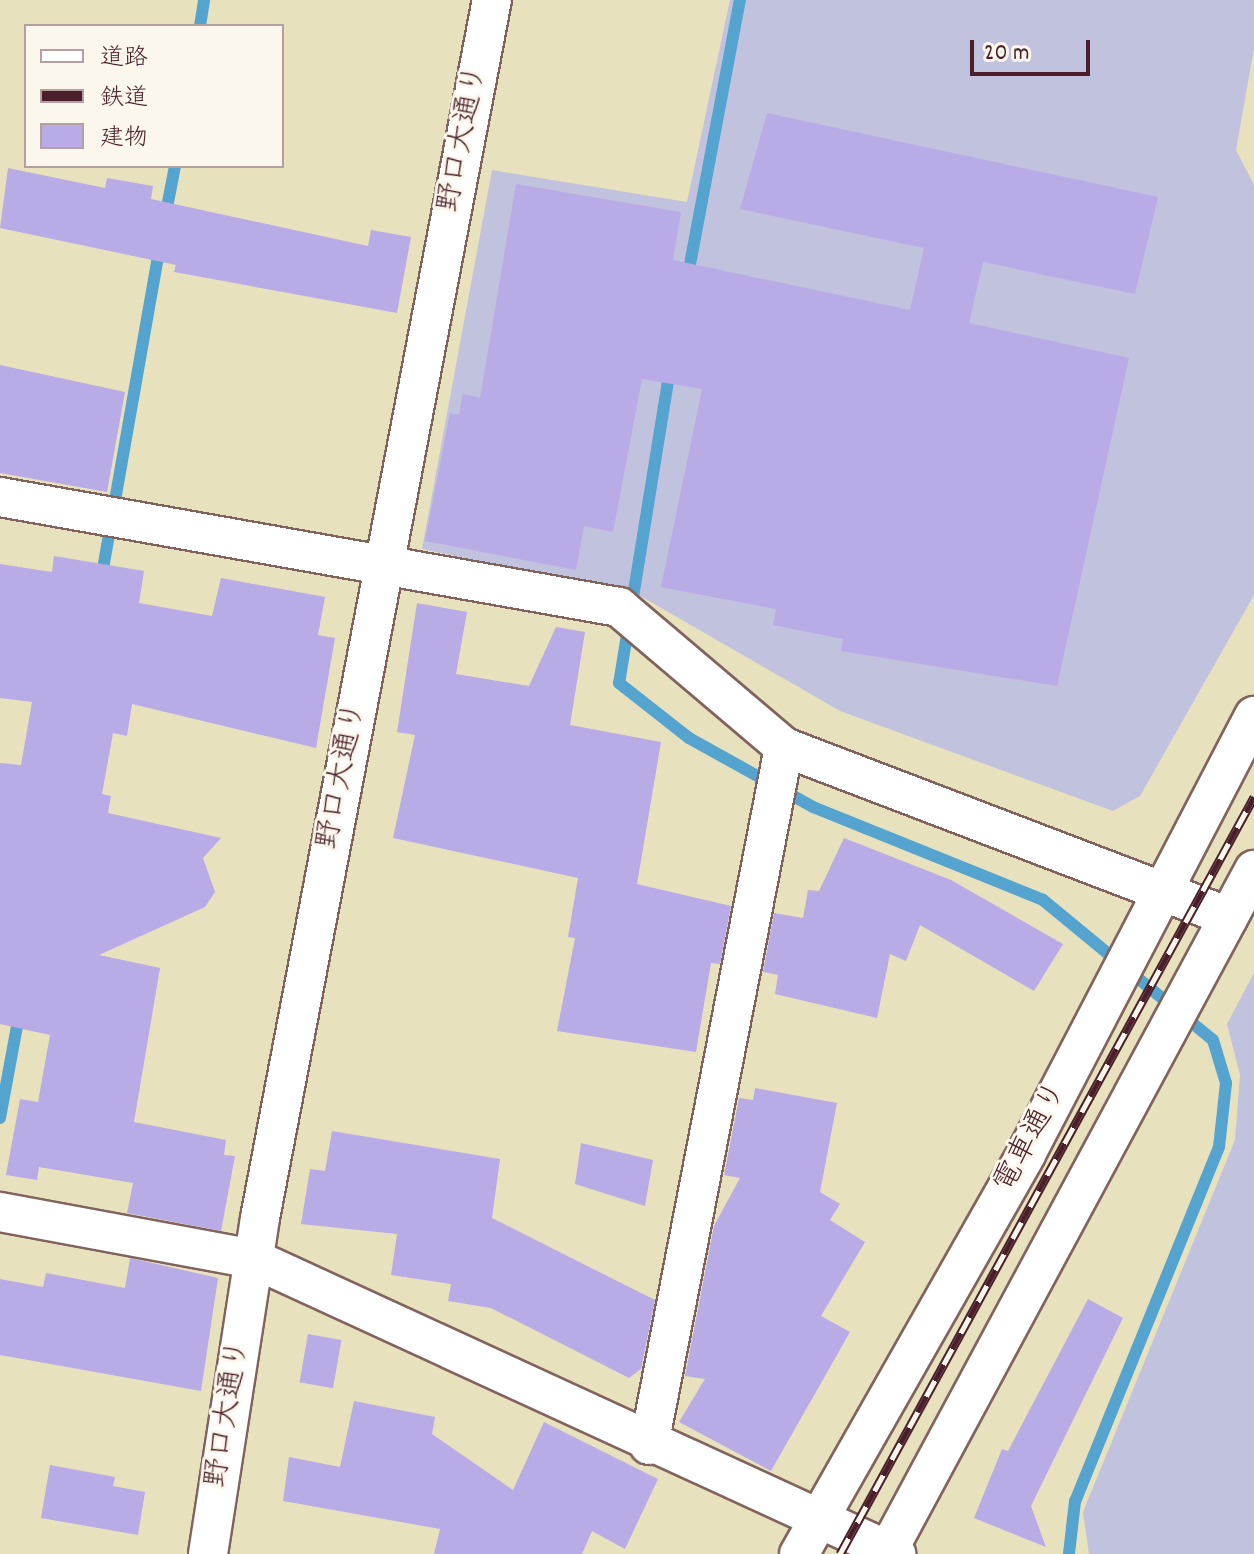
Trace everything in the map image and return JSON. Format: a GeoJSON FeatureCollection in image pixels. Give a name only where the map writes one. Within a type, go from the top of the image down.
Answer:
{"type":"FeatureCollection","features":[{"type":"Feature","properties":{"kind":"street","name":"野口大通り"},"geometry":{"type":"LineString","coordinates":[[208,1554],[254,1259],[492,0]]}},
{"type":"Feature","properties":{"kind":"street"},"geometry":{"type":"LineString","coordinates":[[0,497],[384,568],[619,607],[784,747],[1162,887],[1229,917]]}},
{"type":"Feature","properties":{"kind":"street","name":"電車通り"},"geometry":{"type":"LineString","coordinates":[[799,1554],[1026,1154],[1162,887],[1254,716]]}},
{"type":"Feature","properties":{"kind":"street"},"geometry":{"type":"LineString","coordinates":[[649,1445],[784,747]]}},
{"type":"Feature","properties":{"kind":"street","name":"電車通り"},"geometry":{"type":"LineString","coordinates":[[890,1553],[1254,870]]}},
{"type":"Feature","properties":{"kind":"street"},"geometry":{"type":"LineString","coordinates":[[0,1212],[254,1259],[649,1445],[890,1553]]}},
{"type":"Feature","properties":{"kind":"shaded area"},"geometry":{"type":"Polygon","coordinates":[[[730,0],[1254,0],[1254,48],[1236,150],[1254,185],[1254,595],[1140,796],[1113,811],[840,711],[637,594],[422,549],[492,170],[687,202],[730,0]]]}},
{"type":"Feature","properties":{"kind":"shaded area"},"geometry":{"type":"Polygon","coordinates":[[[1254,973],[1254,1554],[1089,1554],[1083,1512],[1235,1140],[1240,1075],[1227,1024],[1254,973]]]}},
{"type":"Feature","properties":{"kind":"building"},"geometry":{"type":"Polygon","coordinates":[[[767,113],[1158,197],[1135,294],[983,262],[969,323],[1129,358],[1057,686],[841,651],[843,639],[773,625],[776,609],[661,587],[702,389],[642,379],[613,532],[584,526],[576,570],[425,541],[450,413],[459,415],[463,394],[480,398],[516,184],[681,212],[673,260],[910,310],[924,248],[740,209],[767,113]]]}},
{"type":"Feature","properties":{"kind":"building"},"geometry":{"type":"Polygon","coordinates":[[[8,168],[105,188],[107,178],[153,186],[151,199],[368,246],[371,230],[411,237],[397,313],[174,272],[176,265],[0,228],[8,168]]]}},
{"type":"Feature","properties":{"kind":"building"},"geometry":{"type":"Polygon","coordinates":[[[0,365],[125,392],[107,492],[0,473],[0,365]]]}},
{"type":"Feature","properties":{"kind":"building"},"geometry":{"type":"Polygon","coordinates":[[[54,556],[144,571],[139,603],[212,616],[221,578],[325,597],[318,635],[335,638],[316,748],[132,704],[127,736],[113,733],[102,794],[111,796],[108,813],[221,838],[203,858],[215,892],[205,907],[99,955],[160,968],[134,1122],[226,1140],[224,1155],[235,1156],[221,1231],[127,1213],[133,1183],[39,1167],[37,1180],[6,1175],[20,1099],[38,1102],[50,1035],[0,1024],[0,763],[21,765],[32,702],[0,698],[0,564],[52,572],[54,556]]]}},
{"type":"Feature","properties":{"kind":"building"},"geometry":{"type":"Polygon","coordinates":[[[417,603],[467,612],[456,674],[529,686],[556,627],[585,632],[570,725],[661,742],[637,884],[731,906],[720,964],[711,963],[696,1052],[557,1031],[575,938],[568,937],[578,878],[393,838],[415,735],[397,732],[417,603]]]}},
{"type":"Feature","properties":{"kind":"building"},"geometry":{"type":"Polygon","coordinates":[[[844,838],[951,880],[1063,944],[1034,991],[920,925],[906,961],[890,954],[877,1018],[775,994],[778,975],[763,972],[774,913],[803,918],[808,890],[819,891],[844,838]]]}},
{"type":"Feature","properties":{"kind":"building"},"geometry":{"type":"Polygon","coordinates":[[[755,1088],[837,1103],[820,1192],[840,1204],[830,1220],[865,1242],[821,1316],[850,1332],[771,1471],[679,1422],[705,1379],[685,1376],[714,1226],[740,1178],[724,1175],[739,1098],[753,1100],[755,1088]]]}},
{"type":"Feature","properties":{"kind":"building"},"geometry":{"type":"Polygon","coordinates":[[[332,1131],[500,1159],[492,1218],[655,1300],[641,1369],[629,1378],[491,1308],[448,1301],[451,1284],[391,1275],[397,1234],[301,1224],[310,1169],[325,1171],[332,1131]]]}},
{"type":"Feature","properties":{"kind":"building"},"geometry":{"type":"Polygon","coordinates":[[[581,1143],[653,1160],[645,1206],[575,1184],[581,1143]]]}},
{"type":"Feature","properties":{"kind":"building"},"geometry":{"type":"Polygon","coordinates":[[[130,1258],[218,1278],[201,1391],[0,1355],[0,1279],[43,1287],[46,1273],[125,1288],[130,1258]]]}},
{"type":"Feature","properties":{"kind":"building"},"geometry":{"type":"Polygon","coordinates":[[[1088,1299],[1123,1318],[1031,1506],[1046,1547],[974,1518],[1002,1449],[1008,1451],[1088,1299]]]}},
{"type":"Feature","properties":{"kind":"building"},"geometry":{"type":"Polygon","coordinates":[[[308,1334],[341,1340],[333,1388],[299,1382],[308,1334]]]}},
{"type":"Feature","properties":{"kind":"building"},"geometry":{"type":"Polygon","coordinates":[[[354,1401],[435,1417],[432,1434],[513,1490],[544,1422],[658,1479],[625,1549],[592,1531],[582,1554],[434,1554],[440,1529],[283,1501],[289,1457],[340,1467],[354,1401]]]}},
{"type":"Feature","properties":{"kind":"building"},"geometry":{"type":"Polygon","coordinates":[[[50,1465],[115,1477],[113,1486],[145,1492],[138,1535],[41,1518],[50,1465]]]}},
{"type":"Feature","properties":{"kind":"waterway"},"geometry":{"type":"LineString","coordinates":[[200,24],[204,0]]}},
{"type":"Feature","properties":{"kind":"waterway"},"geometry":{"type":"LineString","coordinates":[[687,280],[740,0]]}},
{"type":"Feature","properties":{"kind":"waterway"},"geometry":{"type":"LineString","coordinates":[[165,218],[175,168]]}},
{"type":"Feature","properties":{"kind":"waterway"},"geometry":{"type":"LineString","coordinates":[[101,580],[160,247]]}},
{"type":"Feature","properties":{"kind":"waterway"},"geometry":{"type":"LineString","coordinates":[[670,369],[619,683],[689,738],[813,807],[1043,900],[1213,1040],[1226,1083],[1219,1147],[1075,1501],[1069,1554]]}},
{"type":"Feature","properties":{"kind":"waterway"},"geometry":{"type":"LineString","coordinates":[[0,1118],[19,1015]]}},
{"type":"Feature","properties":{"kind":"railway"},"geometry":{"type":"LineString","coordinates":[[840,1554],[1254,797]]}}]}
